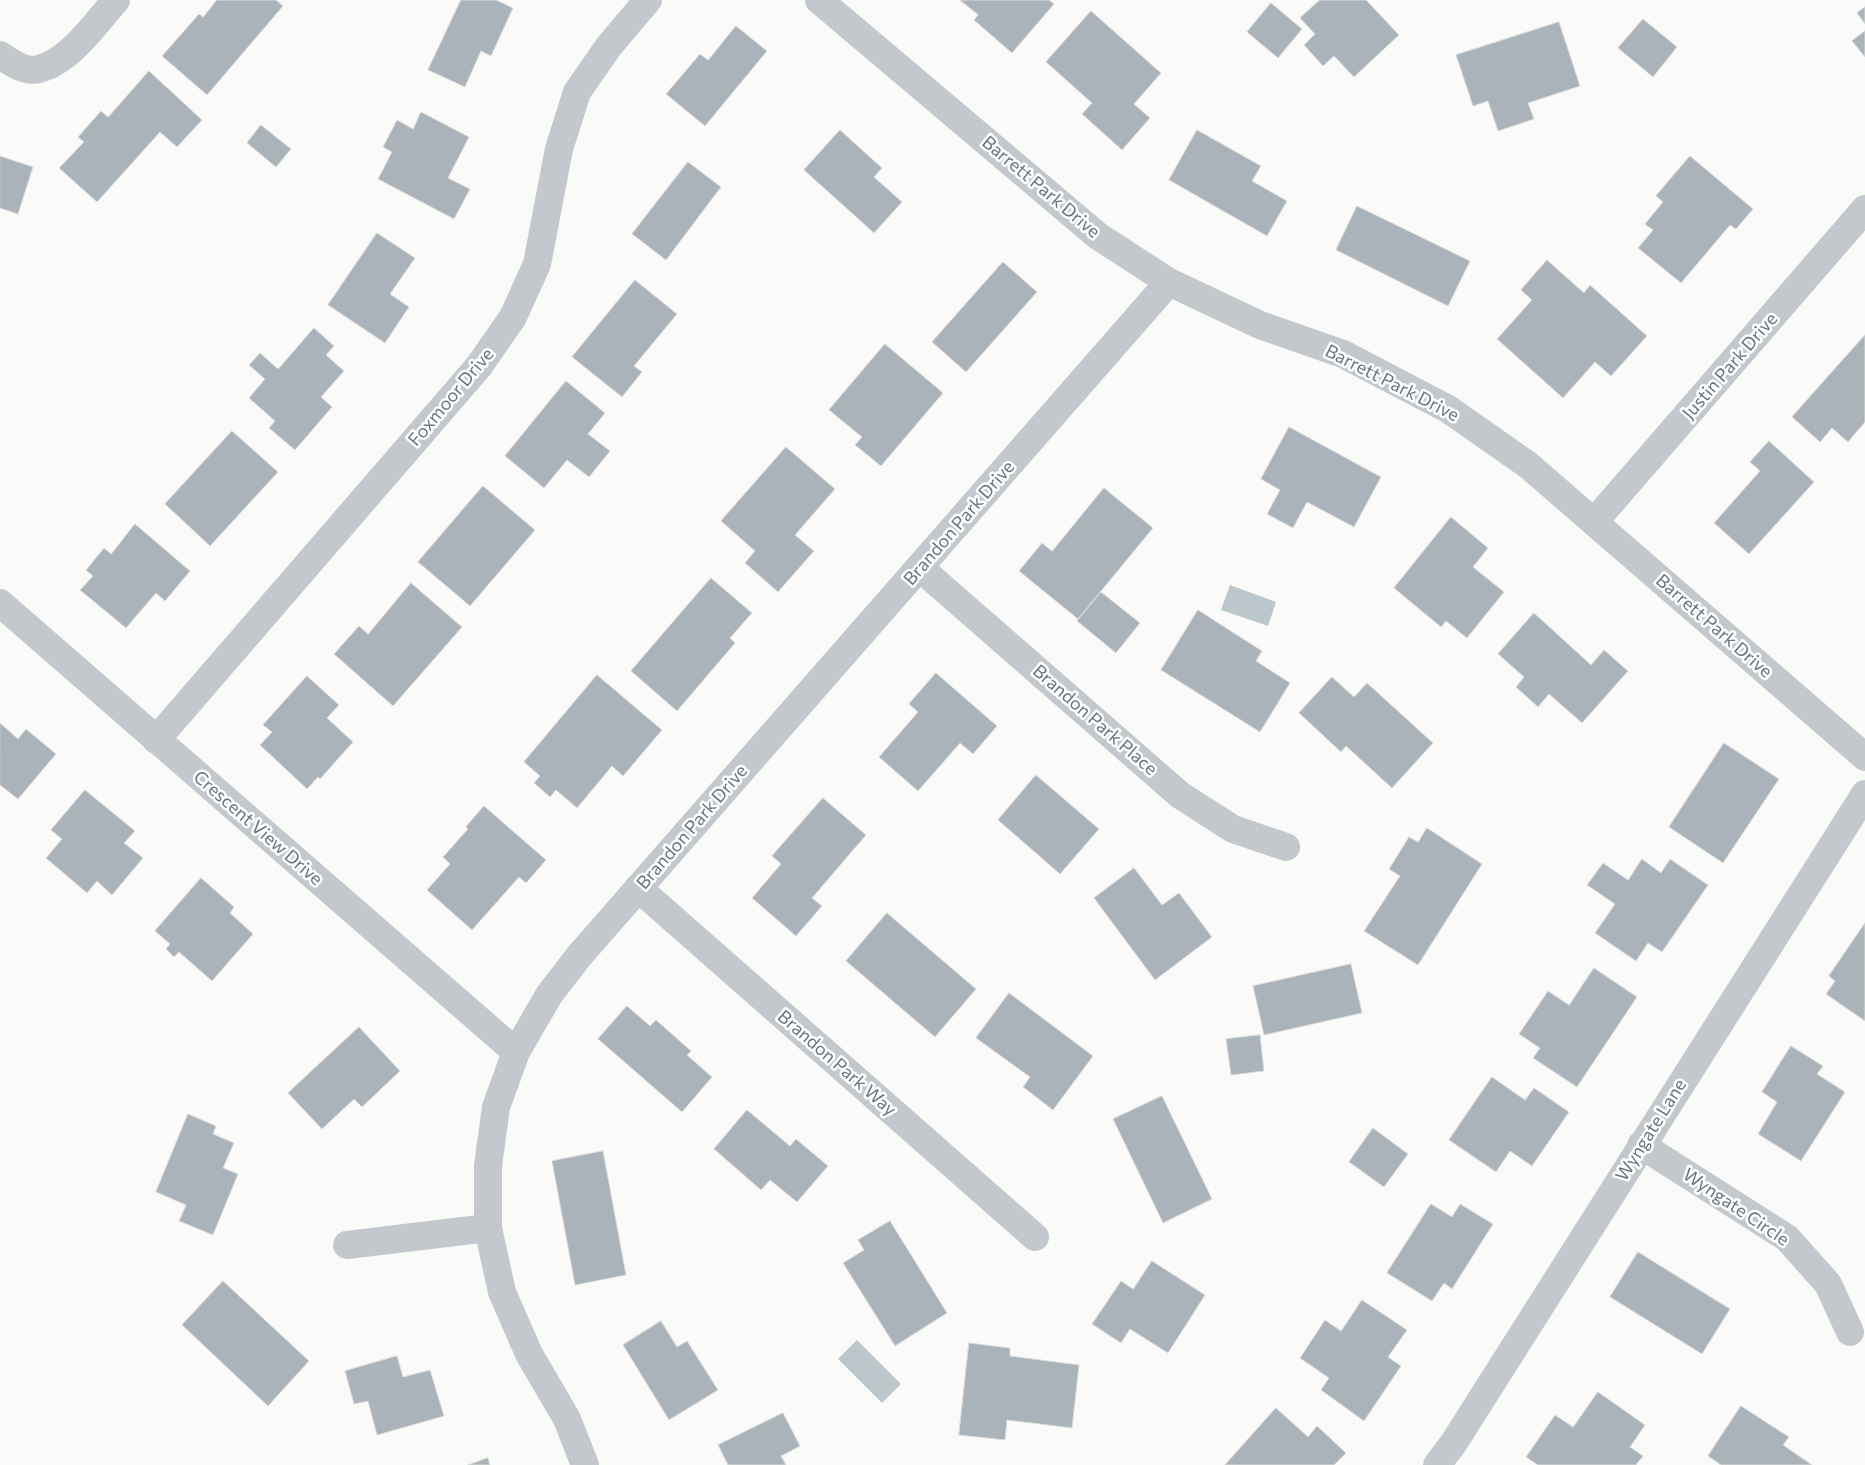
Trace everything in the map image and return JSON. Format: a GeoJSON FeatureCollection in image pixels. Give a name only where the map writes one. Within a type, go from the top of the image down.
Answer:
{"type":"FeatureCollection","features":[{"type":"Feature","properties":{"kind":"street"},"geometry":{"type":"LineString","coordinates":[[0,55],[17,66],[38,70],[58,60],[78,43],[116,0]]}},
{"type":"Feature","properties":{"kind":"street","name":"Foxmoor Drive"},"geometry":{"type":"LineString","coordinates":[[156,740],[480,366],[513,317],[537,264],[559,149],[577,92],[610,46],[648,0]]}},
{"type":"Feature","properties":{"kind":"street","name":"Barrett Park Drive"},"geometry":{"type":"LineString","coordinates":[[819,0],[1098,236],[1170,282],[1260,325],[1343,354],[1448,409],[1528,465],[1865,757]]}},
{"type":"Feature","properties":{"kind":"street","name":"Justin Park Drive"},"geometry":{"type":"LineString","coordinates":[[1594,522],[1865,209]]}},
{"type":"Feature","properties":{"kind":"street","name":"Brandon Park Drive"},"geometry":{"type":"LineString","coordinates":[[585,1465],[567,1419],[529,1354],[502,1292],[488,1228],[488,1166],[496,1107],[516,1052],[549,995],[579,956],[1170,282]]}},
{"type":"Feature","properties":{"kind":"street","name":"Brandon Park Place"},"geometry":{"type":"LineString","coordinates":[[920,568],[1180,795],[1234,829],[1286,847]]}},
{"type":"Feature","properties":{"kind":"street","name":"Crescent View Drive"},"geometry":{"type":"LineString","coordinates":[[0,603],[516,1052]]}},
{"type":"Feature","properties":{"kind":"street","name":"Wyngate Lane"},"geometry":{"type":"LineString","coordinates":[[1437,1465],[1453,1444],[1865,794]]}},
{"type":"Feature","properties":{"kind":"street","name":"Brandon Park Way"},"geometry":{"type":"LineString","coordinates":[[638,888],[1035,1237]]}},
{"type":"Feature","properties":{"kind":"street","name":"Wyngate Circle"},"geometry":{"type":"LineString","coordinates":[[1642,1145],[1787,1238],[1828,1284],[1850,1332]]}},
{"type":"Feature","properties":{"kind":"street"},"geometry":{"type":"LineString","coordinates":[[348,1245],[488,1228]]}},
{"type":"Feature","properties":{"kind":"shaded area"},"geometry":{"type":"Polygon","coordinates":[[[1230,585],[1276,602],[1268,626],[1221,610],[1230,585]]]}},
{"type":"Feature","properties":{"kind":"shaded area"},"geometry":{"type":"Polygon","coordinates":[[[857,1340],[901,1384],[882,1403],[838,1359],[857,1340]]]}},
{"type":"Feature","properties":{"kind":"building"},"geometry":{"type":"Polygon","coordinates":[[[217,0],[276,0],[283,6],[207,95],[162,56],[199,14],[203,17],[217,0]]]}},
{"type":"Feature","properties":{"kind":"building"},"geometry":{"type":"Polygon","coordinates":[[[461,0],[496,0],[513,8],[491,56],[481,51],[465,87],[428,70],[461,0]]]}},
{"type":"Feature","properties":{"kind":"building"},"geometry":{"type":"Polygon","coordinates":[[[960,0],[1049,0],[1054,4],[1012,53],[974,20],[978,15],[960,0]]]}},
{"type":"Feature","properties":{"kind":"building"},"geometry":{"type":"Polygon","coordinates":[[[1320,0],[1366,0],[1399,35],[1354,77],[1334,56],[1323,66],[1304,45],[1315,34],[1300,18],[1320,0]]]}},
{"type":"Feature","properties":{"kind":"building"},"geometry":{"type":"Polygon","coordinates":[[[1271,3],[1302,29],[1278,58],[1247,32],[1271,3]]]}},
{"type":"Feature","properties":{"kind":"building"},"geometry":{"type":"Polygon","coordinates":[[[1865,7],[1865,24],[1857,13],[1865,7]]]}},
{"type":"Feature","properties":{"kind":"building"},"geometry":{"type":"Polygon","coordinates":[[[1091,11],[1161,73],[1134,104],[1150,118],[1122,150],[1082,114],[1092,103],[1046,62],[1091,11]]]}},
{"type":"Feature","properties":{"kind":"building"},"geometry":{"type":"Polygon","coordinates":[[[1643,19],[1677,47],[1653,77],[1618,48],[1643,19]]]}},
{"type":"Feature","properties":{"kind":"building"},"geometry":{"type":"Polygon","coordinates":[[[1559,22],[1580,86],[1528,103],[1534,119],[1498,131],[1488,101],[1473,106],[1456,55],[1559,22]]]}},
{"type":"Feature","properties":{"kind":"building"},"geometry":{"type":"Polygon","coordinates":[[[736,26],[767,51],[705,126],[666,94],[700,54],[708,60],[736,26]]]}},
{"type":"Feature","properties":{"kind":"building"},"geometry":{"type":"Polygon","coordinates":[[[1865,31],[1865,57],[1852,41],[1865,31]]]}},
{"type":"Feature","properties":{"kind":"building"},"geometry":{"type":"Polygon","coordinates":[[[149,71],[202,120],[177,147],[160,132],[97,202],[59,168],[84,142],[78,137],[101,111],[108,117],[149,71]]]}},
{"type":"Feature","properties":{"kind":"building"},"geometry":{"type":"Polygon","coordinates":[[[421,112],[469,137],[448,178],[470,189],[454,219],[378,179],[392,152],[383,147],[397,120],[413,129],[421,112]]]}},
{"type":"Feature","properties":{"kind":"building"},"geometry":{"type":"Polygon","coordinates":[[[261,125],[291,149],[276,167],[247,143],[261,125]]]}},
{"type":"Feature","properties":{"kind":"building"},"geometry":{"type":"Polygon","coordinates":[[[840,130],[882,168],[874,177],[902,202],[874,233],[804,170],[840,130]]]}},
{"type":"Feature","properties":{"kind":"building"},"geometry":{"type":"Polygon","coordinates":[[[1197,130],[1261,166],[1252,181],[1287,201],[1267,236],[1169,180],[1197,130]]]}},
{"type":"Feature","properties":{"kind":"building"},"geometry":{"type":"Polygon","coordinates":[[[0,156],[33,167],[18,214],[0,208],[0,156]]]}},
{"type":"Feature","properties":{"kind":"building"},"geometry":{"type":"Polygon","coordinates":[[[1690,156],[1753,209],[1736,229],[1730,225],[1681,283],[1638,248],[1653,230],[1645,224],[1663,202],[1656,196],[1690,156]]]}},
{"type":"Feature","properties":{"kind":"building"},"geometry":{"type":"Polygon","coordinates":[[[688,162],[721,187],[666,260],[632,234],[688,162]]]}},
{"type":"Feature","properties":{"kind":"building"},"geometry":{"type":"Polygon","coordinates":[[[1357,206],[1470,261],[1448,306],[1336,250],[1357,206]]]}},
{"type":"Feature","properties":{"kind":"building"},"geometry":{"type":"Polygon","coordinates":[[[377,233],[415,258],[390,294],[409,307],[385,343],[328,305],[377,233]]]}},
{"type":"Feature","properties":{"kind":"building"},"geometry":{"type":"Polygon","coordinates":[[[1547,260],[1584,293],[1590,285],[1647,336],[1611,376],[1595,362],[1563,398],[1497,339],[1532,300],[1521,290],[1547,260]]]}},
{"type":"Feature","properties":{"kind":"building"},"geometry":{"type":"Polygon","coordinates":[[[1003,262],[1037,292],[966,372],[932,342],[1003,262]]]}},
{"type":"Feature","properties":{"kind":"building"},"geometry":{"type":"Polygon","coordinates":[[[635,280],[677,314],[634,366],[642,372],[622,397],[572,357],[635,280]]]}},
{"type":"Feature","properties":{"kind":"building"},"geometry":{"type":"Polygon","coordinates":[[[314,328],[334,346],[326,355],[344,371],[321,397],[332,407],[295,450],[269,428],[275,421],[249,398],[265,379],[249,365],[260,353],[278,369],[314,328]]]}},
{"type":"Feature","properties":{"kind":"building"},"geometry":{"type":"Polygon","coordinates":[[[1865,335],[1865,422],[1848,442],[1832,428],[1820,442],[1792,417],[1865,335]]]}},
{"type":"Feature","properties":{"kind":"building"},"geometry":{"type":"Polygon","coordinates":[[[885,344],[943,393],[881,466],[855,445],[862,437],[829,410],[885,344]]]}},
{"type":"Feature","properties":{"kind":"building"},"geometry":{"type":"Polygon","coordinates":[[[566,381],[605,413],[588,434],[610,451],[589,477],[567,460],[544,488],[505,456],[566,381]]]}},
{"type":"Feature","properties":{"kind":"building"},"geometry":{"type":"Polygon","coordinates":[[[1289,427],[1381,477],[1354,527],[1307,502],[1293,528],[1267,514],[1280,490],[1261,479],[1289,427]]]}},
{"type":"Feature","properties":{"kind":"building"},"geometry":{"type":"Polygon","coordinates":[[[232,431],[278,472],[210,546],[165,504],[232,431]]]}},
{"type":"Feature","properties":{"kind":"building"},"geometry":{"type":"Polygon","coordinates":[[[1769,441],[1814,482],[1749,554],[1714,523],[1760,471],[1750,462],[1769,441]]]}},
{"type":"Feature","properties":{"kind":"building"},"geometry":{"type":"Polygon","coordinates":[[[786,447],[835,489],[795,535],[814,551],[778,592],[745,563],[755,551],[721,521],[786,447]]]}},
{"type":"Feature","properties":{"kind":"building"},"geometry":{"type":"Polygon","coordinates":[[[483,486],[535,530],[470,606],[418,562],[483,486]]]}},
{"type":"Feature","properties":{"kind":"building"},"geometry":{"type":"Polygon","coordinates":[[[1104,488],[1153,528],[1078,619],[1019,571],[1042,543],[1052,551],[1104,488]]]}},
{"type":"Feature","properties":{"kind":"building"},"geometry":{"type":"Polygon","coordinates":[[[1451,517],[1488,548],[1473,567],[1504,592],[1467,638],[1446,621],[1441,627],[1394,588],[1451,517]]]}},
{"type":"Feature","properties":{"kind":"building"},"geometry":{"type":"Polygon","coordinates":[[[135,524],[190,571],[165,601],[156,593],[126,628],[80,590],[93,576],[86,570],[104,548],[111,554],[135,524]]]}},
{"type":"Feature","properties":{"kind":"building"},"geometry":{"type":"Polygon","coordinates":[[[711,578],[752,613],[730,638],[735,643],[677,711],[631,671],[711,578]]]}},
{"type":"Feature","properties":{"kind":"building"},"geometry":{"type":"Polygon","coordinates":[[[411,583],[462,627],[393,706],[334,654],[359,626],[368,634],[411,583]]]}},
{"type":"Feature","properties":{"kind":"building"},"geometry":{"type":"Polygon","coordinates":[[[1101,592],[1140,623],[1116,653],[1077,621],[1101,592]]]}},
{"type":"Feature","properties":{"kind":"building"},"geometry":{"type":"Polygon","coordinates":[[[1198,610],[1262,651],[1256,661],[1290,683],[1260,732],[1161,670],[1198,610]]]}},
{"type":"Feature","properties":{"kind":"building"},"geometry":{"type":"Polygon","coordinates":[[[1534,613],[1591,665],[1604,650],[1628,671],[1582,723],[1549,694],[1538,707],[1516,687],[1524,677],[1498,654],[1534,613]]]}},
{"type":"Feature","properties":{"kind":"building"},"geometry":{"type":"Polygon","coordinates":[[[936,673],[997,726],[973,754],[960,743],[918,791],[879,757],[918,712],[909,704],[936,673]]]}},
{"type":"Feature","properties":{"kind":"building"},"geometry":{"type":"Polygon","coordinates":[[[597,675],[662,730],[623,776],[612,766],[577,808],[556,790],[550,797],[534,783],[540,776],[524,762],[597,675]]]}},
{"type":"Feature","properties":{"kind":"building"},"geometry":{"type":"Polygon","coordinates":[[[307,676],[339,705],[327,718],[353,742],[320,779],[318,777],[307,789],[260,745],[272,732],[263,725],[307,676]]]}},
{"type":"Feature","properties":{"kind":"building"},"geometry":{"type":"Polygon","coordinates":[[[1332,677],[1354,697],[1367,683],[1433,743],[1392,788],[1346,746],[1341,752],[1299,713],[1332,677]]]}},
{"type":"Feature","properties":{"kind":"building"},"geometry":{"type":"Polygon","coordinates":[[[0,723],[18,739],[26,729],[56,754],[18,799],[0,785],[0,723]]]}},
{"type":"Feature","properties":{"kind":"building"},"geometry":{"type":"Polygon","coordinates":[[[1724,743],[1779,779],[1723,863],[1669,827],[1724,743]]]}},
{"type":"Feature","properties":{"kind":"building"},"geometry":{"type":"Polygon","coordinates":[[[1036,775],[1099,829],[1060,874],[998,820],[1036,775]]]}},
{"type":"Feature","properties":{"kind":"building"},"geometry":{"type":"Polygon","coordinates":[[[85,790],[135,831],[124,843],[143,858],[112,895],[97,881],[87,893],[46,858],[62,839],[51,830],[85,790]]]}},
{"type":"Feature","properties":{"kind":"building"},"geometry":{"type":"Polygon","coordinates":[[[823,798],[866,835],[812,898],[822,906],[796,936],[752,898],[781,864],[772,856],[823,798]]]}},
{"type":"Feature","properties":{"kind":"building"},"geometry":{"type":"Polygon","coordinates":[[[484,806],[546,860],[526,883],[519,877],[472,930],[427,890],[450,864],[443,857],[468,829],[466,827],[484,806]]]}},
{"type":"Feature","properties":{"kind":"building"},"geometry":{"type":"Polygon","coordinates":[[[1427,828],[1482,864],[1418,965],[1364,931],[1400,876],[1389,869],[1409,837],[1418,842],[1427,828]]]}},
{"type":"Feature","properties":{"kind":"building"},"geometry":{"type":"Polygon","coordinates":[[[1642,859],[1661,873],[1670,859],[1708,885],[1662,952],[1648,943],[1636,961],[1595,933],[1615,904],[1587,885],[1603,863],[1628,880],[1642,859]]]}},
{"type":"Feature","properties":{"kind":"building"},"geometry":{"type":"Polygon","coordinates":[[[1134,868],[1162,905],[1179,893],[1212,937],[1155,980],[1094,898],[1134,868]]]}},
{"type":"Feature","properties":{"kind":"building"},"geometry":{"type":"Polygon","coordinates":[[[201,878],[234,907],[230,913],[253,934],[212,981],[179,952],[174,957],[166,949],[170,944],[155,931],[201,878]]]}},
{"type":"Feature","properties":{"kind":"building"},"geometry":{"type":"Polygon","coordinates":[[[887,913],[976,989],[935,1037],[846,961],[887,913]]]}},
{"type":"Feature","properties":{"kind":"building"},"geometry":{"type":"Polygon","coordinates":[[[1865,923],[1865,1021],[1826,994],[1835,981],[1829,976],[1865,923]]]}},
{"type":"Feature","properties":{"kind":"building"},"geometry":{"type":"Polygon","coordinates":[[[1351,964],[1362,1013],[1264,1035],[1253,986],[1351,964]]]}},
{"type":"Feature","properties":{"kind":"building"},"geometry":{"type":"Polygon","coordinates":[[[1594,968],[1637,997],[1577,1087],[1533,1058],[1540,1048],[1519,1034],[1548,991],[1569,1005],[1594,968]]]}},
{"type":"Feature","properties":{"kind":"building"},"geometry":{"type":"Polygon","coordinates":[[[1009,993],[1093,1056],[1053,1110],[1023,1087],[1030,1077],[976,1038],[1009,993]]]}},
{"type":"Feature","properties":{"kind":"building"},"geometry":{"type":"Polygon","coordinates":[[[627,1006],[650,1026],[656,1020],[691,1051],[687,1055],[712,1077],[682,1112],[598,1039],[627,1006]]]}},
{"type":"Feature","properties":{"kind":"building"},"geometry":{"type":"Polygon","coordinates":[[[359,1027],[400,1071],[362,1107],[354,1099],[322,1129],[288,1093],[359,1027]]]}},
{"type":"Feature","properties":{"kind":"building"},"geometry":{"type":"Polygon","coordinates":[[[1260,1035],[1264,1071],[1231,1075],[1226,1039],[1260,1035]]]}},
{"type":"Feature","properties":{"kind":"building"},"geometry":{"type":"Polygon","coordinates":[[[1791,1046],[1823,1066],[1817,1074],[1845,1092],[1801,1161],[1758,1134],[1777,1102],[1762,1092],[1791,1046]]]}},
{"type":"Feature","properties":{"kind":"building"},"geometry":{"type":"Polygon","coordinates":[[[1492,1077],[1525,1100],[1534,1088],[1569,1112],[1532,1166],[1510,1151],[1496,1172],[1449,1140],[1492,1077]]]}},
{"type":"Feature","properties":{"kind":"building"},"geometry":{"type":"Polygon","coordinates":[[[1162,1096],[1212,1199],[1163,1223],[1113,1119],[1162,1096]]]}},
{"type":"Feature","properties":{"kind":"building"},"geometry":{"type":"Polygon","coordinates":[[[747,1110],[790,1146],[796,1139],[828,1166],[797,1202],[770,1180],[761,1190],[714,1149],[747,1110]]]}},
{"type":"Feature","properties":{"kind":"building"},"geometry":{"type":"Polygon","coordinates":[[[188,1114],[216,1126],[213,1134],[234,1143],[223,1168],[238,1174],[213,1235],[179,1221],[186,1205],[156,1192],[188,1114]]]}},
{"type":"Feature","properties":{"kind":"building"},"geometry":{"type":"Polygon","coordinates":[[[1373,1128],[1408,1154],[1384,1187],[1349,1162],[1373,1128]]]}},
{"type":"Feature","properties":{"kind":"building"},"geometry":{"type":"Polygon","coordinates":[[[603,1151],[626,1275],[575,1285],[552,1161],[603,1151]]]}},
{"type":"Feature","properties":{"kind":"building"},"geometry":{"type":"Polygon","coordinates":[[[1431,1204],[1452,1217],[1460,1204],[1493,1224],[1452,1289],[1444,1283],[1432,1301],[1387,1273],[1431,1204]]]}},
{"type":"Feature","properties":{"kind":"building"},"geometry":{"type":"Polygon","coordinates":[[[890,1221],[947,1313],[895,1346],[843,1263],[864,1250],[858,1240],[890,1221]]]}},
{"type":"Feature","properties":{"kind":"building"},"geometry":{"type":"Polygon","coordinates":[[[1638,1252],[1730,1309],[1702,1354],[1610,1297],[1638,1252]]]}},
{"type":"Feature","properties":{"kind":"building"},"geometry":{"type":"Polygon","coordinates":[[[1152,1261],[1205,1295],[1168,1353],[1130,1329],[1121,1343],[1092,1324],[1121,1281],[1133,1289],[1152,1261]]]}},
{"type":"Feature","properties":{"kind":"building"},"geometry":{"type":"Polygon","coordinates":[[[223,1281],[309,1361],[268,1406],[182,1325],[223,1281]]]}},
{"type":"Feature","properties":{"kind":"building"},"geometry":{"type":"Polygon","coordinates":[[[1362,1300],[1407,1330],[1388,1357],[1401,1366],[1364,1421],[1321,1390],[1329,1378],[1300,1358],[1325,1320],[1341,1331],[1362,1300]]]}},
{"type":"Feature","properties":{"kind":"building"},"geometry":{"type":"Polygon","coordinates":[[[661,1321],[677,1347],[687,1341],[718,1390],[669,1420],[623,1345],[661,1321]]]}},
{"type":"Feature","properties":{"kind":"building"},"geometry":{"type":"Polygon","coordinates":[[[969,1343],[1010,1348],[1010,1356],[1079,1365],[1072,1428],[1007,1420],[1005,1440],[959,1435],[969,1343]]]}},
{"type":"Feature","properties":{"kind":"building"},"geometry":{"type":"Polygon","coordinates":[[[397,1356],[403,1377],[430,1370],[444,1416],[377,1435],[368,1401],[354,1404],[345,1371],[397,1356]]]}},
{"type":"Feature","properties":{"kind":"building"},"geometry":{"type":"Polygon","coordinates":[[[1598,1392],[1645,1425],[1630,1447],[1643,1456],[1636,1465],[1538,1465],[1526,1457],[1555,1415],[1573,1427],[1598,1392]]]}},
{"type":"Feature","properties":{"kind":"building"},"geometry":{"type":"Polygon","coordinates":[[[1741,1406],[1789,1437],[1783,1445],[1812,1465],[1721,1465],[1708,1456],[1741,1406]]]}},
{"type":"Feature","properties":{"kind":"building"},"geometry":{"type":"Polygon","coordinates":[[[1276,1408],[1308,1437],[1317,1426],[1346,1453],[1334,1465],[1225,1465],[1276,1408]]]}},
{"type":"Feature","properties":{"kind":"building"},"geometry":{"type":"Polygon","coordinates":[[[783,1413],[800,1446],[781,1456],[786,1465],[728,1465],[718,1445],[783,1413]]]}},
{"type":"Feature","properties":{"kind":"building"},"geometry":{"type":"Polygon","coordinates":[[[488,1458],[490,1465],[468,1465],[488,1458]]]}}]}
